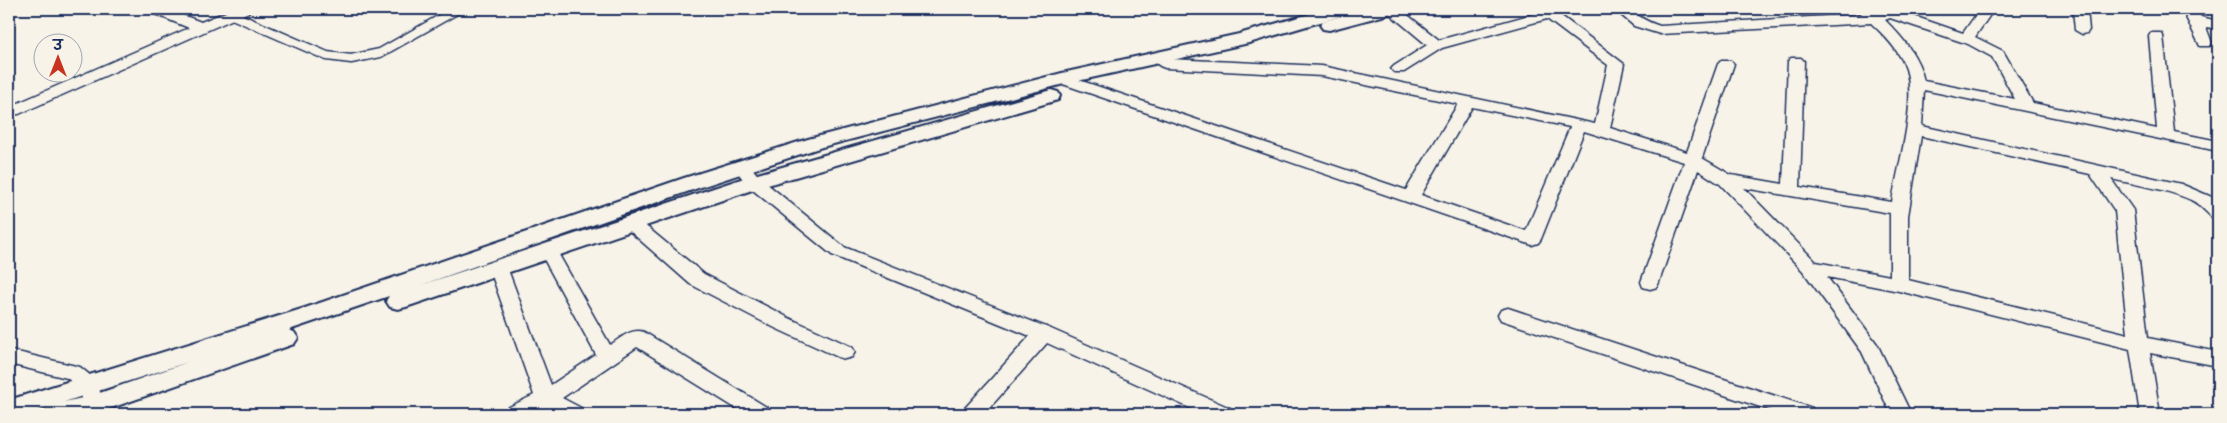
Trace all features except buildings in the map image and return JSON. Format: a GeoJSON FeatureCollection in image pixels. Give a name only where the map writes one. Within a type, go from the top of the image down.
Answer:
{"type":"FeatureCollection","features":[{"type":"Feature","properties":{"kind":"street"},"geometry":{"type":"LineString","coordinates":[[155,9],[200,27]]}},
{"type":"Feature","properties":{"kind":"street"},"geometry":{"type":"LineString","coordinates":[[9,410],[94,402],[313,314],[748,174],[1084,87],[1161,61],[1345,9]]}},
{"type":"Feature","properties":{"kind":"street"},"geometry":{"type":"LineString","coordinates":[[56,414],[630,222],[748,174],[815,143],[1062,79],[1161,61],[1216,57],[1387,9]]}},
{"type":"Feature","properties":{"kind":"street"},"geometry":{"type":"LineString","coordinates":[[1391,9],[1437,45]]}},
{"type":"Feature","properties":{"kind":"street"},"geometry":{"type":"LineString","coordinates":[[1504,9],[1520,20]]}},
{"type":"Feature","properties":{"kind":"street"},"geometry":{"type":"LineString","coordinates":[[1399,69],[1437,45],[1520,20],[1566,9]]}},
{"type":"Feature","properties":{"kind":"street"},"geometry":{"type":"LineString","coordinates":[[1621,9],[1637,23],[1647,28],[1660,30],[1886,13]]}},
{"type":"Feature","properties":{"kind":"street"},"geometry":{"type":"LineString","coordinates":[[1864,9],[1886,13],[1973,41],[1998,54],[2026,105]]}},
{"type":"Feature","properties":{"kind":"street"},"geometry":{"type":"LineString","coordinates":[[1973,41],[1987,9]]}},
{"type":"Feature","properties":{"kind":"street"},"geometry":{"type":"LineString","coordinates":[[2080,9],[2082,30]]}},
{"type":"Feature","properties":{"kind":"street"},"geometry":{"type":"LineString","coordinates":[[13,112],[237,12]]}},
{"type":"Feature","properties":{"kind":"street"},"geometry":{"type":"LineString","coordinates":[[1886,13],[1898,45],[1914,68],[1917,84],[1913,129],[1899,209],[1899,284]]}},
{"type":"Feature","properties":{"kind":"street"},"geometry":{"type":"LineString","coordinates":[[1550,14],[1616,64],[1601,131]]}},
{"type":"Feature","properties":{"kind":"street"},"geometry":{"type":"LineString","coordinates":[[2193,14],[2218,24]]}},
{"type":"Feature","properties":{"kind":"street"},"geometry":{"type":"LineString","coordinates":[[2193,14],[2205,43]]}},
{"type":"Feature","properties":{"kind":"street"},"geometry":{"type":"LineString","coordinates":[[2156,36],[2166,135]]}},
{"type":"Feature","properties":{"kind":"street"},"geometry":{"type":"LineString","coordinates":[[1791,190],[1796,60]]}},
{"type":"Feature","properties":{"kind":"street"},"geometry":{"type":"LineString","coordinates":[[1161,61],[1322,71],[1579,124],[1692,159],[1726,180],[1810,267],[1870,349],[1901,414]]}},
{"type":"Feature","properties":{"kind":"street"},"geometry":{"type":"LineString","coordinates":[[1650,282],[1726,64]]}},
{"type":"Feature","properties":{"kind":"street"},"geometry":{"type":"LineString","coordinates":[[1062,79],[1532,239],[1579,124]]}},
{"type":"Feature","properties":{"kind":"street"},"geometry":{"type":"LineString","coordinates":[[1917,84],[2218,146]]}},
{"type":"Feature","properties":{"kind":"street"},"geometry":{"type":"LineString","coordinates":[[1411,198],[1468,101]]}},
{"type":"Feature","properties":{"kind":"street"},"geometry":{"type":"LineString","coordinates":[[1913,129],[2161,184],[2197,196],[2217,210],[2218,215]]}},
{"type":"Feature","properties":{"kind":"street"},"geometry":{"type":"LineString","coordinates":[[2095,170],[2124,210],[2139,344],[2150,414]]}},
{"type":"Feature","properties":{"kind":"street"},"geometry":{"type":"LineString","coordinates":[[748,174],[838,251],[1044,334],[1222,414]]}},
{"type":"Feature","properties":{"kind":"street"},"geometry":{"type":"LineString","coordinates":[[1726,180],[1899,209]]}},
{"type":"Feature","properties":{"kind":"street"},"geometry":{"type":"LineString","coordinates":[[630,222],[697,279],[782,323],[845,352]]}},
{"type":"Feature","properties":{"kind":"street"},"geometry":{"type":"LineString","coordinates":[[548,250],[607,358]]}},
{"type":"Feature","properties":{"kind":"street"},"geometry":{"type":"LineString","coordinates":[[498,267],[546,399],[574,414]]}},
{"type":"Feature","properties":{"kind":"street"},"geometry":{"type":"LineString","coordinates":[[1810,267],[1899,284],[2139,344],[2218,360]]}},
{"type":"Feature","properties":{"kind":"street"},"geometry":{"type":"LineString","coordinates":[[1508,315],[1805,414]]}},
{"type":"Feature","properties":{"kind":"street"},"geometry":{"type":"LineString","coordinates":[[972,414],[1044,334]]}},
{"type":"Feature","properties":{"kind":"street"},"geometry":{"type":"LineString","coordinates":[[514,414],[546,399],[636,337],[761,414]]}},
{"type":"Feature","properties":{"kind":"street"},"geometry":{"type":"LineString","coordinates":[[9,357],[73,372],[94,402]]}},
{"type":"Feature","properties":{"kind":"lane"},"geometry":{"type":"LineString","coordinates":[[237,12],[327,56],[351,59],[380,53],[458,9]]}}]}
